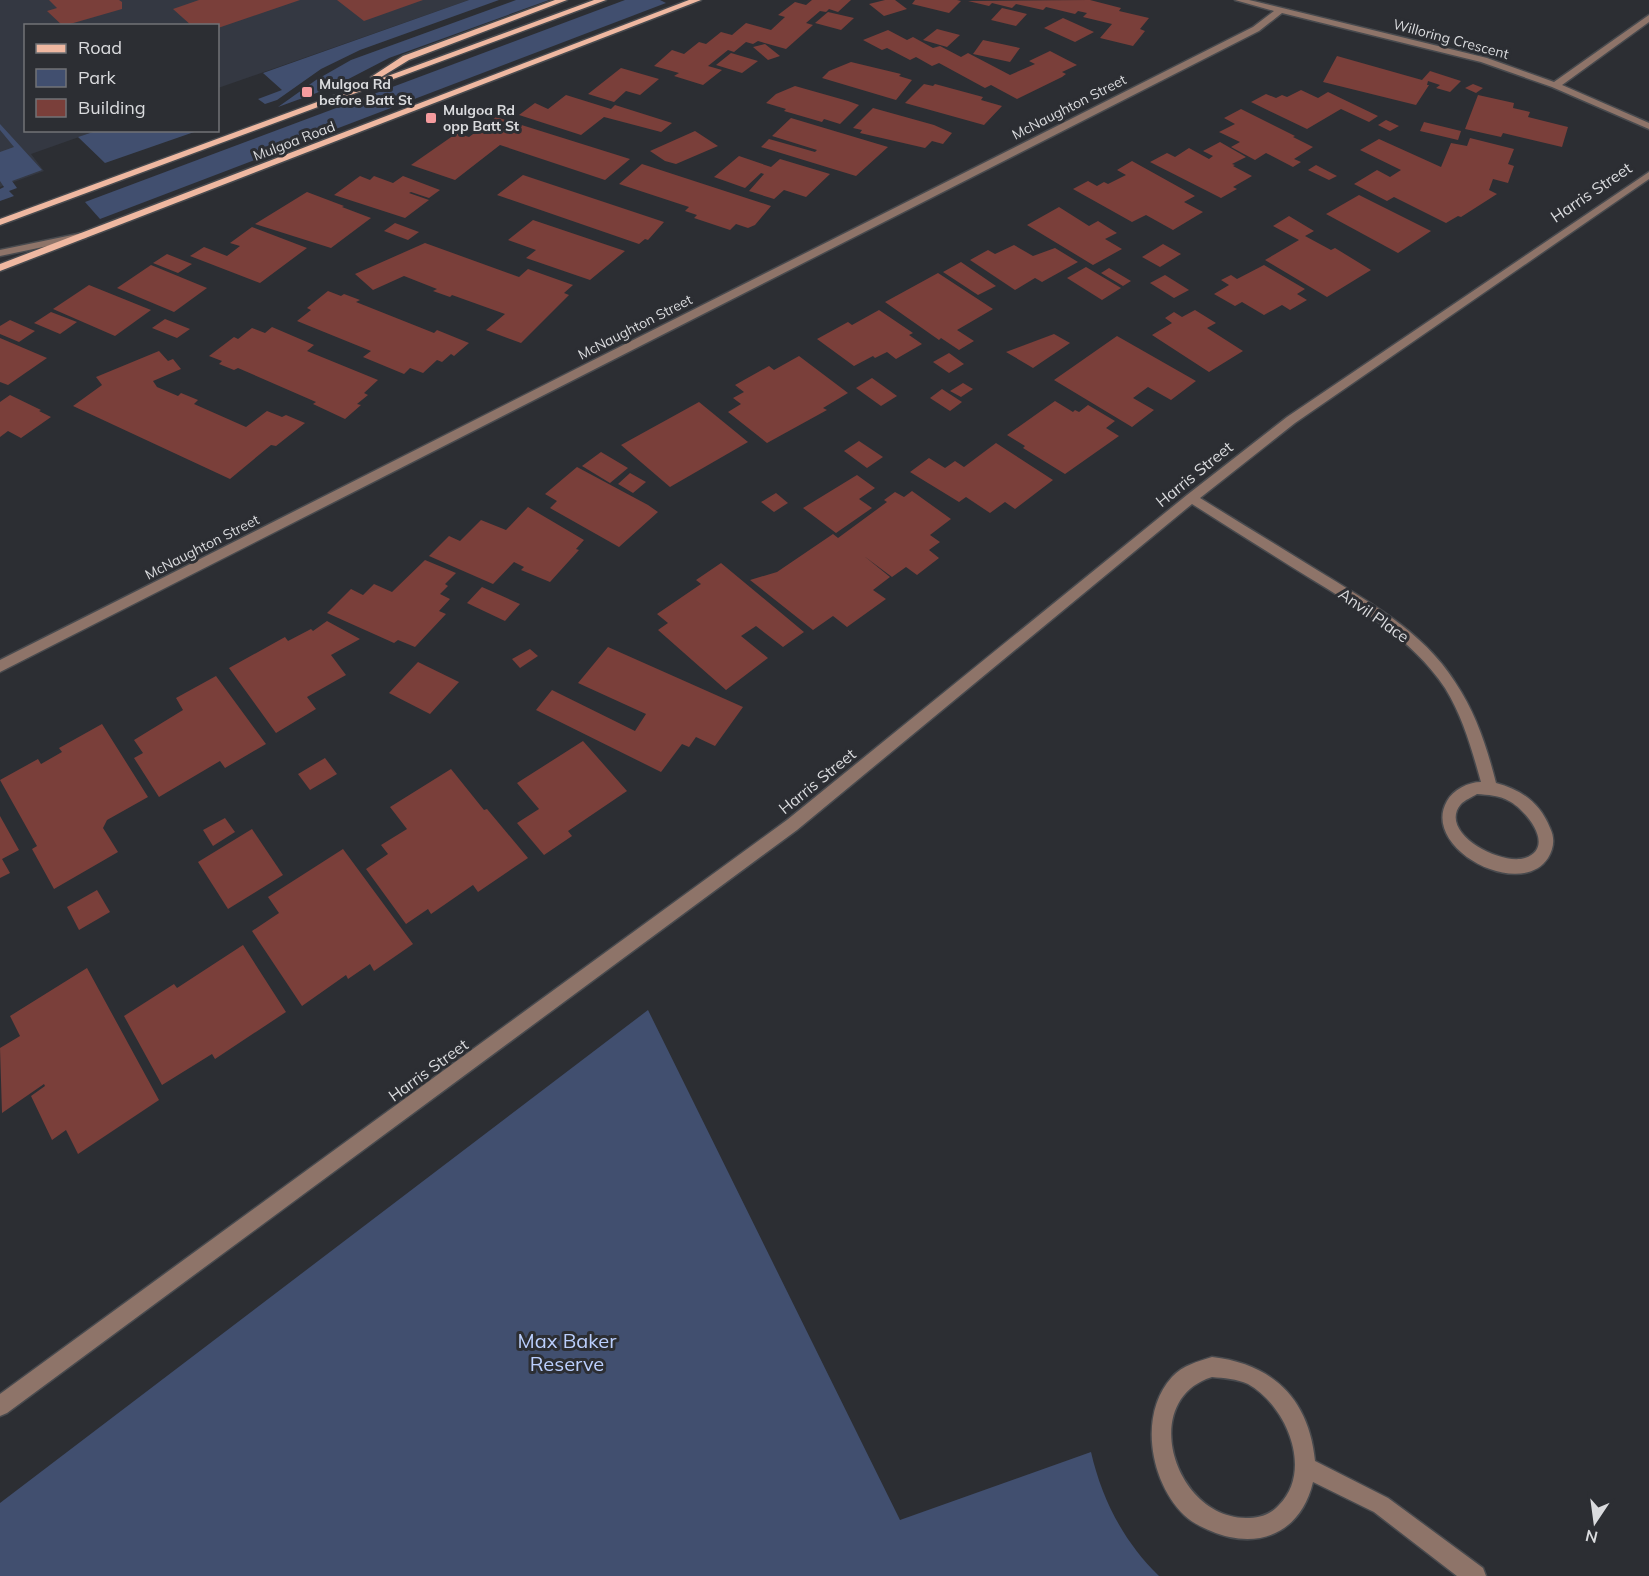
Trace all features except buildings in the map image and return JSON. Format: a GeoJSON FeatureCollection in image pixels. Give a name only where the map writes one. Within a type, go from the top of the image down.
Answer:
{"type":"FeatureCollection","features":[{"type":"Feature","properties":{"kind":"main road"},"geometry":{"type":"LineString","coordinates":[[347,95],[406,58],[563,0]]}},
{"type":"Feature","properties":{"kind":"main road","name":"Mulgoa Road"},"geometry":{"type":"LineString","coordinates":[[0,222],[602,0]]}},
{"type":"Feature","properties":{"kind":"main road","name":"Mulgoa Road"},"geometry":{"type":"LineString","coordinates":[[0,268],[697,0]]}},
{"type":"Feature","properties":{"kind":"street","name":"Willoring Crescent"},"geometry":{"type":"LineString","coordinates":[[1239,0],[1443,49],[1555,85],[1649,126]]}},
{"type":"Feature","properties":{"kind":"street","name":"McNaughton Street"},"geometry":{"type":"LineString","coordinates":[[0,666],[1256,29],[1281,10]]}},
{"type":"Feature","properties":{"kind":"street"},"geometry":{"type":"LineString","coordinates":[[1555,85],[1649,18]]}},
{"type":"Feature","properties":{"kind":"street","name":"Harris Street"},"geometry":{"type":"LineString","coordinates":[[0,1406],[792,825],[1191,498],[1291,420],[1649,175]]}},
{"type":"Feature","properties":{"kind":"street"},"geometry":{"type":"LineString","coordinates":[[0,253],[88,235]]}},
{"type":"Feature","properties":{"kind":"street","name":"Anvil Place"},"geometry":{"type":"LineString","coordinates":[[1191,498],[1370,609],[1398,628],[1436,664],[1464,706],[1480,748],[1490,788]]}},
{"type":"Feature","properties":{"kind":"street"},"geometry":{"type":"LineString","coordinates":[[1475,788],[1490,788],[1521,799],[1542,822],[1546,835],[1546,847],[1540,858],[1515,868],[1483,861],[1456,838],[1450,825],[1449,811],[1453,800],[1462,792],[1475,788]]}},
{"type":"Feature","properties":{"kind":"street"},"geometry":{"type":"LineString","coordinates":[[1212,1367],[1234,1369],[1257,1378],[1276,1394],[1292,1416],[1302,1441],[1305,1467],[1300,1493],[1291,1508],[1287,1514],[1268,1527],[1243,1530],[1217,1524],[1194,1509],[1176,1485],[1164,1458],[1160,1431],[1165,1406],[1176,1387],[1192,1373],[1212,1367]]}},
{"type":"Feature","properties":{"kind":"street"},"geometry":{"type":"LineString","coordinates":[[1305,1467],[1381,1505],[1475,1576]]}},
{"type":"Feature","properties":{"kind":"shaded area"},"geometry":{"type":"Polygon","coordinates":[[[0,0],[469,0],[219,88],[219,24],[24,24],[24,132],[93,132],[31,154],[44,171],[0,187],[0,0]]]}},
{"type":"Feature","properties":{"kind":"green space"},"geometry":{"type":"Polygon","coordinates":[[[469,0],[499,0],[360,50],[321,69],[277,100],[265,104],[258,99],[282,90],[263,73],[469,0]]]}},
{"type":"Feature","properties":{"kind":"green space"},"geometry":{"type":"Polygon","coordinates":[[[516,0],[549,0],[389,58],[333,87],[278,107],[316,80],[351,60],[516,0]]]}},
{"type":"Feature","properties":{"kind":"green space"},"geometry":{"type":"Polygon","coordinates":[[[625,0],[660,0],[666,3],[100,219],[85,202],[625,0]]]}},
{"type":"Feature","properties":{"kind":"green space"},"geometry":{"type":"Polygon","coordinates":[[[0,124],[42,170],[12,181],[17,188],[9,191],[14,196],[0,201],[0,189],[4,187],[0,181],[0,152],[14,147],[0,130],[0,124]]]}},
{"type":"Feature","properties":{"kind":"green space"},"geometry":{"type":"Polygon","coordinates":[[[93,132],[194,132],[105,163],[78,137],[93,132]]]}},
{"type":"Feature","properties":{"kind":"green space","name":"Max Baker Reserve"},"geometry":{"type":"Polygon","coordinates":[[[648,1010],[900,1520],[1091,1452],[1101,1487],[1116,1519],[1135,1549],[1159,1576],[0,1576],[0,1503],[648,1010]]]}},
{"type":"Feature","properties":{"kind":"place","name":"Mulgoa Rd before Batt St"},"geometry":{"type":"Point","coordinates":[307,92]}},
{"type":"Feature","properties":{"kind":"place","name":"Mulgoa Rd opp Batt St"},"geometry":{"type":"Point","coordinates":[431,118]}}]}
